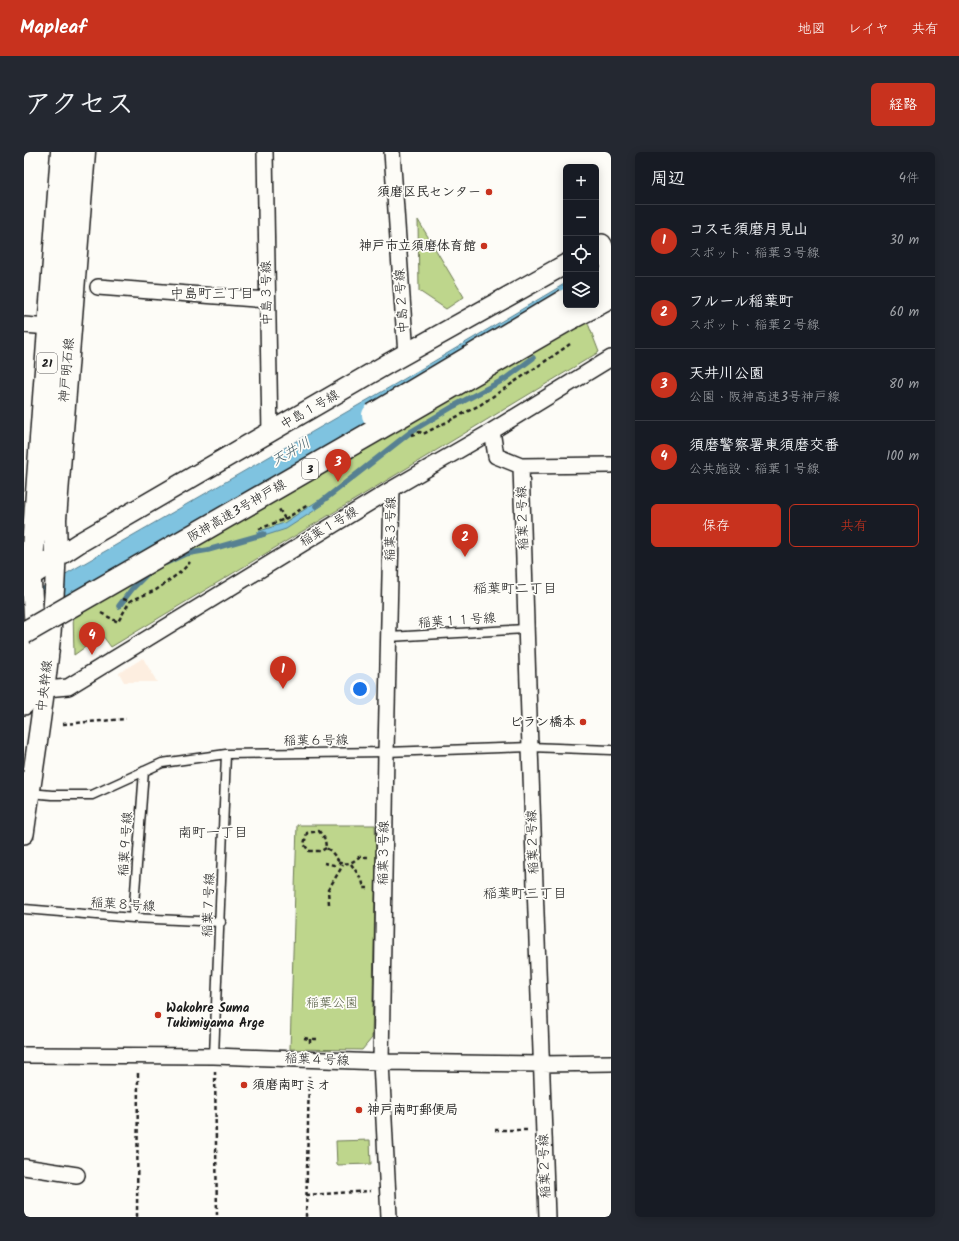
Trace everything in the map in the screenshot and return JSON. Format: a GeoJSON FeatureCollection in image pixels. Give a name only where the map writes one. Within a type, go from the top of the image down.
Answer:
{"type":"FeatureCollection","features":[{"type":"Feature","properties":{"kind":"main road","name":"神戸明石線"},"geometry":{"type":"LineString","coordinates":[[27,577],[31,469],[49,327],[62,152]]}},
{"type":"Feature","properties":{"kind":"main road","name":"神戸明石線"},"geometry":{"type":"LineString","coordinates":[[56,558],[55,519],[84,152]]}},
{"type":"Feature","properties":{"kind":"main road"},"geometry":{"type":"LineString","coordinates":[[599,281],[611,275]]}},
{"type":"Feature","properties":{"kind":"main road","name":"阪神高速3号神戸線"},"geometry":{"type":"LineString","coordinates":[[599,303],[611,297]]}},
{"type":"Feature","properties":{"kind":"main road","name":"阪神高速3号神戸線"},"geometry":{"type":"LineString","coordinates":[[27,625],[93,582],[563,302]]}},
{"type":"Feature","properties":{"kind":"main road","name":"阪神高速3号神戸線"},"geometry":{"type":"LineString","coordinates":[[27,625],[590,308]]}},
{"type":"Feature","properties":{"kind":"main road"},"geometry":{"type":"LineString","coordinates":[[27,577],[56,558]]}},
{"type":"Feature","properties":{"kind":"street","name":"中島３号線"},"geometry":{"type":"LineString","coordinates":[[265,152],[270,434]]}},
{"type":"Feature","properties":{"kind":"street","name":"中島２号線"},"geometry":{"type":"LineString","coordinates":[[392,152],[406,355]]}},
{"type":"Feature","properties":{"kind":"street","name":"中島１号線"},"geometry":{"type":"LineString","coordinates":[[56,558],[79,543],[563,266]]}},
{"type":"Feature","properties":{"kind":"street"},"geometry":{"type":"LineString","coordinates":[[98,287],[267,300]]}},
{"type":"Feature","properties":{"kind":"street"},"geometry":{"type":"LineString","coordinates":[[24,325],[49,327]]}},
{"type":"Feature","properties":{"kind":"street","name":"稲葉１号線"},"geometry":{"type":"LineString","coordinates":[[46,689],[68,687],[392,489],[492,431],[611,358]]}},
{"type":"Feature","properties":{"kind":"street"},"geometry":{"type":"LineString","coordinates":[[492,431],[496,456],[521,466],[611,465]]}},
{"type":"Feature","properties":{"kind":"street","name":"稲葉２号線"},"geometry":{"type":"LineString","coordinates":[[521,466],[547,1217]]}},
{"type":"Feature","properties":{"kind":"street","name":"稲葉３号線"},"geometry":{"type":"LineString","coordinates":[[389,1217],[381,1062],[392,489]]}},
{"type":"Feature","properties":{"kind":"street","name":"中央幹線"},"geometry":{"type":"LineString","coordinates":[[24,834],[46,689],[56,558]]}},
{"type":"Feature","properties":{"kind":"street"},"geometry":{"type":"LineString","coordinates":[[24,705],[27,577]]}},
{"type":"Feature","properties":{"kind":"street","name":"稲葉４号線"},"geometry":{"type":"LineString","coordinates":[[24,1055],[138,1057],[310,1053],[381,1062],[541,1064],[611,1063]]}},
{"type":"Feature","properties":{"kind":"street"},"geometry":{"type":"LineString","coordinates":[[24,1167],[77,1175]]}},
{"type":"Feature","properties":{"kind":"lane","name":"稲葉１１号線"},"geometry":{"type":"LineString","coordinates":[[389,637],[526,629]]}},
{"type":"Feature","properties":{"kind":"lane","name":"稲葉６号線"},"geometry":{"type":"LineString","coordinates":[[30,793],[52,795],[92,795],[162,763],[226,754],[386,752],[530,747],[611,750]]}},
{"type":"Feature","properties":{"kind":"lane","name":"稲葉７号線"},"geometry":{"type":"LineString","coordinates":[[214,1056],[226,754]]}},
{"type":"Feature","properties":{"kind":"lane","name":"稲葉９号線"},"geometry":{"type":"LineString","coordinates":[[133,918],[144,771]]}},
{"type":"Feature","properties":{"kind":"lane","name":"稲葉８号線"},"geometry":{"type":"LineString","coordinates":[[24,910],[133,918],[220,922]]}},
{"type":"Feature","properties":{"kind":"path"},"geometry":{"type":"LineString","coordinates":[[419,432],[423,434],[480,405],[553,356],[575,339]]}},
{"type":"Feature","properties":{"kind":"path"},"geometry":{"type":"LineString","coordinates":[[259,529],[285,519],[308,505]]}},
{"type":"Feature","properties":{"kind":"path"},"geometry":{"type":"LineString","coordinates":[[278,507],[285,519]]}},
{"type":"Feature","properties":{"kind":"path"},"geometry":{"type":"LineString","coordinates":[[101,613],[118,622],[129,601],[156,590],[182,571],[188,564]]}},
{"type":"Feature","properties":{"kind":"path"},"geometry":{"type":"LineString","coordinates":[[63,724],[126,719]]}},
{"type":"Feature","properties":{"kind":"path"},"geometry":{"type":"LineString","coordinates":[[319,831],[325,838],[326,848],[321,851],[309,851],[304,844],[307,833],[319,831]]}},
{"type":"Feature","properties":{"kind":"path"},"geometry":{"type":"LineString","coordinates":[[326,848],[331,851],[338,860],[336,862]]}},
{"type":"Feature","properties":{"kind":"path"},"geometry":{"type":"LineString","coordinates":[[336,862],[343,865],[351,864],[359,857],[372,857]]}},
{"type":"Feature","properties":{"kind":"path"},"geometry":{"type":"LineString","coordinates":[[324,863],[334,865],[336,862]]}},
{"type":"Feature","properties":{"kind":"path"},"geometry":{"type":"LineString","coordinates":[[351,864],[362,880],[364,888],[370,887]]}},
{"type":"Feature","properties":{"kind":"path"},"geometry":{"type":"LineString","coordinates":[[329,904],[328,890],[343,865]]}},
{"type":"Feature","properties":{"kind":"path"},"geometry":{"type":"LineString","coordinates":[[304,1038],[317,1039]]}},
{"type":"Feature","properties":{"kind":"path"},"geometry":{"type":"LineString","coordinates":[[306,1217],[310,1039]]}},
{"type":"Feature","properties":{"kind":"path"},"geometry":{"type":"LineString","coordinates":[[214,1056],[217,1217]]}},
{"type":"Feature","properties":{"kind":"path"},"geometry":{"type":"LineString","coordinates":[[137,1217],[138,1057]]}},
{"type":"Feature","properties":{"kind":"path"},"geometry":{"type":"LineString","coordinates":[[495,1130],[544,1130]]}},
{"type":"Feature","properties":{"kind":"path"},"geometry":{"type":"LineString","coordinates":[[306,1195],[387,1190]]}},
{"type":"Feature","properties":{"kind":"shaded area"},"geometry":{"type":"Polygon","coordinates":[[[143,658],[157,682],[124,682],[119,673],[143,658]]]}},
{"type":"Feature","properties":{"kind":"green space"},"geometry":{"type":"Polygon","coordinates":[[[418,220],[464,297],[446,309],[419,291],[418,220]]]}},
{"type":"Feature","properties":{"kind":"green space"},"geometry":{"type":"Polygon","coordinates":[[[582,308],[599,352],[111,647],[102,635],[74,655],[73,611],[582,308]]]}},
{"type":"Feature","properties":{"kind":"green space","name":"稲葉公園"},"geometry":{"type":"Polygon","coordinates":[[[297,825],[375,825],[376,852],[372,1038],[362,1050],[290,1049],[297,825]]]}},
{"type":"Feature","properties":{"kind":"green space"},"geometry":{"type":"Polygon","coordinates":[[[370,1140],[371,1164],[337,1165],[336,1141],[370,1140]]]}},
{"type":"Feature","properties":{"kind":"water","name":"天井川"},"geometry":{"type":"Polygon","coordinates":[[[563,285],[563,307],[24,632],[24,598],[404,379],[563,285]]]}},
{"type":"Feature","properties":{"kind":"water"},"geometry":{"type":"Polygon","coordinates":[[[319,500],[323,505],[286,529],[258,538],[257,532],[284,523],[319,500]]]}},
{"type":"Feature","properties":{"kind":"waterway"},"geometry":{"type":"LineString","coordinates":[[316,506],[412,431],[454,406],[505,379],[533,358]]}},
{"type":"Feature","properties":{"kind":"waterway"},"geometry":{"type":"LineString","coordinates":[[166,563],[185,554],[208,550],[264,534]]}},
{"type":"Feature","properties":{"kind":"waterway"},"geometry":{"type":"LineString","coordinates":[[119,606],[132,589],[149,572]]}},
{"type":"Feature","properties":{"kind":"place","name":"須磨区民センター"},"geometry":{"type":"Point","coordinates":[489,192]}},
{"type":"Feature","properties":{"kind":"place","name":"神戸市立須磨体育館"},"geometry":{"type":"Point","coordinates":[484,246]}},
{"type":"Feature","properties":{"kind":"place","name":"天井川公園"},"geometry":{"type":"Point","coordinates":[338,482]}},
{"type":"Feature","properties":{"kind":"place","name":"フルール稲葉町"},"geometry":{"type":"Point","coordinates":[465,557]}},
{"type":"Feature","properties":{"kind":"place","name":"須磨警察署東須磨交番"},"geometry":{"type":"Point","coordinates":[92,655]}},
{"type":"Feature","properties":{"kind":"place","name":"コスモ須磨月見山"},"geometry":{"type":"Point","coordinates":[283,689]}},
{"type":"Feature","properties":{"kind":"place","name":"ビラン橋本"},"geometry":{"type":"Point","coordinates":[583,722]}},
{"type":"Feature","properties":{"kind":"place","name":"Wakohre Suma Tukimiyama Arge"},"geometry":{"type":"Point","coordinates":[158,1015]}},
{"type":"Feature","properties":{"kind":"place","name":"須磨南町ミオ"},"geometry":{"type":"Point","coordinates":[244,1085]}},
{"type":"Feature","properties":{"kind":"place","name":"神戸南町郵便局"},"geometry":{"type":"Point","coordinates":[359,1110]}},
{"type":"Feature","properties":{"kind":"district","name":"中島町三丁目"},"geometry":{"type":"Point","coordinates":[212,294]}},
{"type":"Feature","properties":{"kind":"district","name":"稲葉町二丁目"},"geometry":{"type":"Point","coordinates":[515,589]}},
{"type":"Feature","properties":{"kind":"district","name":"南町一丁目"},"geometry":{"type":"Point","coordinates":[213,833]}},
{"type":"Feature","properties":{"kind":"district","name":"稲葉町三丁目"},"geometry":{"type":"Point","coordinates":[525,894]}}]}
